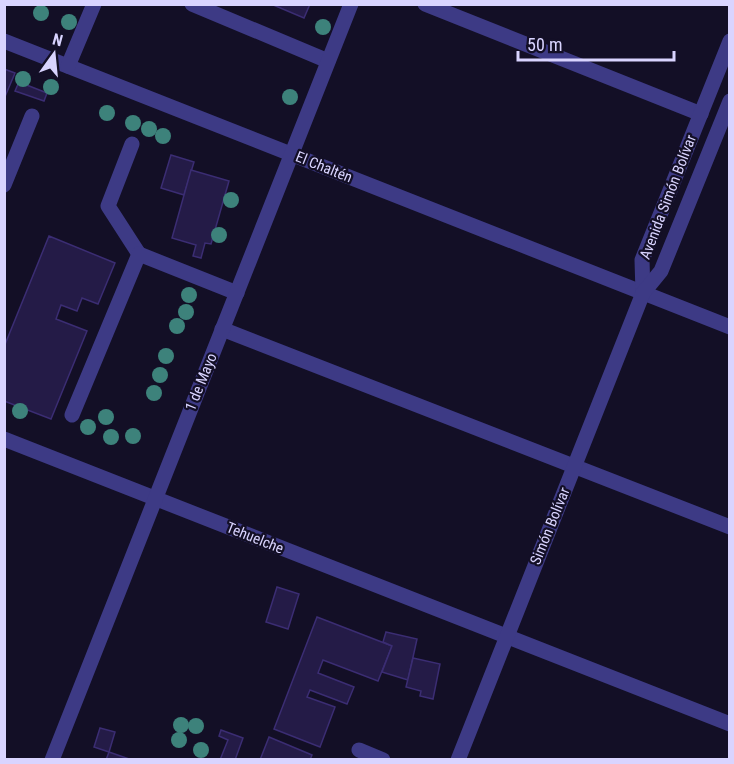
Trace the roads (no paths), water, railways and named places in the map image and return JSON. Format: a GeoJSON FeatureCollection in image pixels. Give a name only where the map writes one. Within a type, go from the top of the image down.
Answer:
{"type":"FeatureCollection","features":[{"type":"Feature","properties":{"kind":"street"},"geometry":{"type":"LineString","coordinates":[[68,66],[93,4]]}},
{"type":"Feature","properties":{"kind":"street"},"geometry":{"type":"LineString","coordinates":[[192,4],[328,61]]}},
{"type":"Feature","properties":{"kind":"street","name":"1 de Mayo"},"geometry":{"type":"LineString","coordinates":[[52,759],[351,4]]}},
{"type":"Feature","properties":{"kind":"street"},"geometry":{"type":"LineString","coordinates":[[425,4],[701,114]]}},
{"type":"Feature","properties":{"kind":"street","name":"El Chaltén"},"geometry":{"type":"LineString","coordinates":[[4,41],[729,327]]}},
{"type":"Feature","properties":{"kind":"street","name":"Avenida Simón Bolívar"},"geometry":{"type":"LineString","coordinates":[[643,293],[642,260],[729,41]]}},
{"type":"Feature","properties":{"kind":"street","name":"Avenida Simón Bolívar"},"geometry":{"type":"LineString","coordinates":[[643,293],[661,271],[729,101]]}},
{"type":"Feature","properties":{"kind":"street"},"geometry":{"type":"LineString","coordinates":[[4,185],[32,116]]}},
{"type":"Feature","properties":{"kind":"street"},"geometry":{"type":"LineString","coordinates":[[132,144],[108,206],[139,254],[237,293]]}},
{"type":"Feature","properties":{"kind":"street"},"geometry":{"type":"LineString","coordinates":[[72,415],[139,254]]}},
{"type":"Feature","properties":{"kind":"street","name":"Simón Bolívar"},"geometry":{"type":"LineString","coordinates":[[458,759],[643,293]]}},
{"type":"Feature","properties":{"kind":"street"},"geometry":{"type":"LineString","coordinates":[[222,329],[729,527]]}},
{"type":"Feature","properties":{"kind":"street","name":"Tehuelche"},"geometry":{"type":"LineString","coordinates":[[4,439],[729,724]]}},
{"type":"Feature","properties":{"kind":"street"},"geometry":{"type":"LineString","coordinates":[[359,750],[383,759]]}}]}
